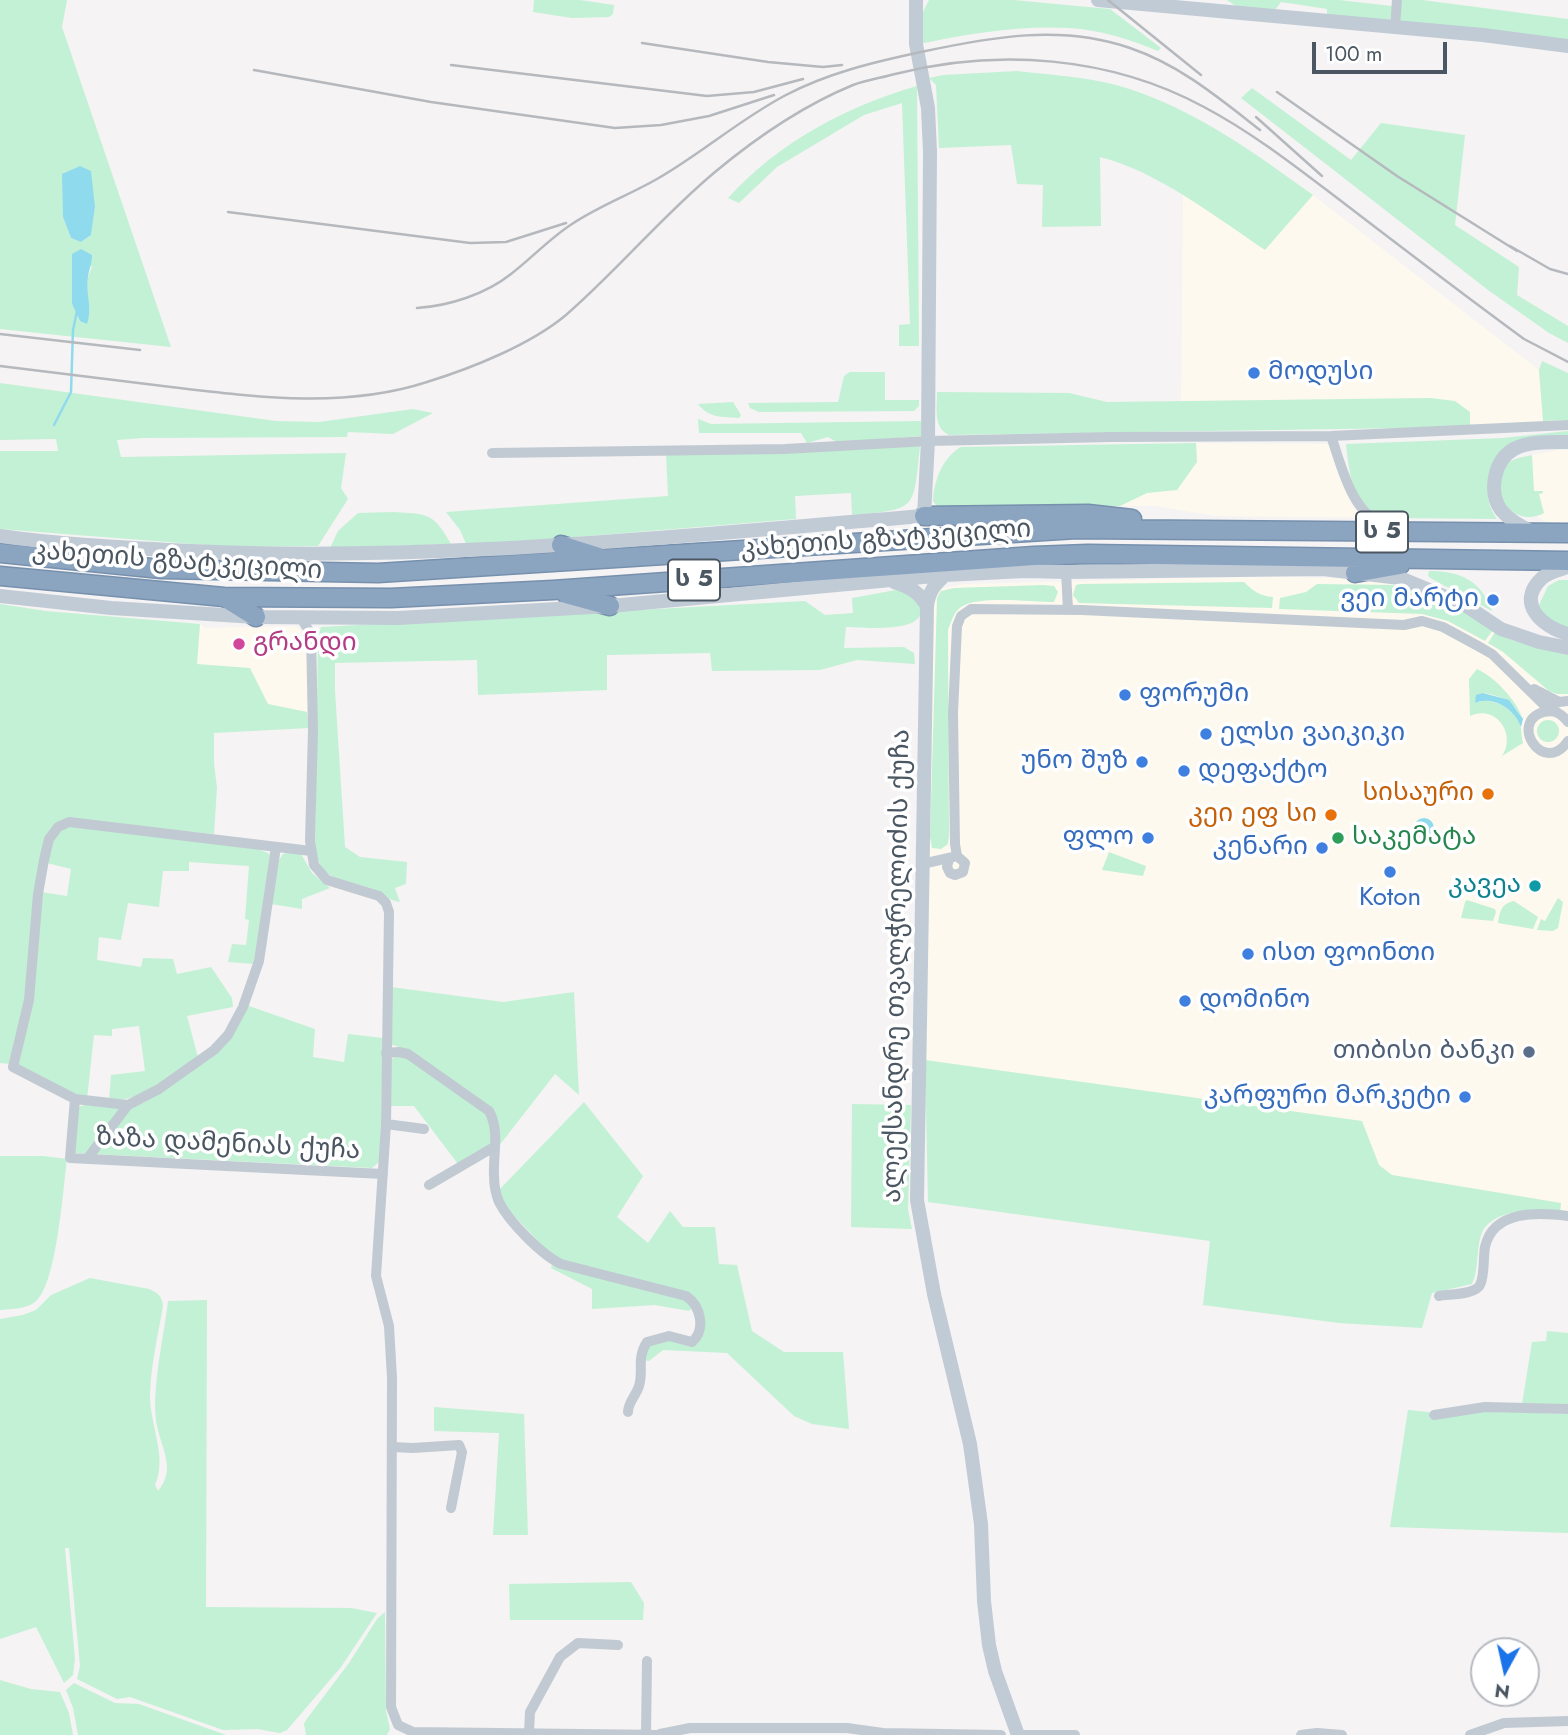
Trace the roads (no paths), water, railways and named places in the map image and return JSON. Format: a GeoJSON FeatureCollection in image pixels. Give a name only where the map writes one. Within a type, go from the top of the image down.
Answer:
{"type":"FeatureCollection","features":[{"type":"Feature","properties":{"kind":"highway"},"geometry":{"type":"LineString","coordinates":[[924,516],[1088,514],[1229,529]]}},
{"type":"Feature","properties":{"kind":"highway","name":"კახეთის გზატკეცილი"},"geometry":{"type":"LineString","coordinates":[[0,553],[127,566],[253,572],[378,573],[1076,529],[1568,533]]}},
{"type":"Feature","properties":{"kind":"highway"},"geometry":{"type":"LineString","coordinates":[[561,545],[609,560]]}},
{"type":"Feature","properties":{"kind":"highway","name":"კახეთის გზატკეცილი"},"geometry":{"type":"LineString","coordinates":[[0,576],[224,597],[391,598],[553,590],[1034,556],[1152,554],[1568,561]]}},
{"type":"Feature","properties":{"kind":"highway"},"geometry":{"type":"LineString","coordinates":[[1355,573],[1438,558]]}},
{"type":"Feature","properties":{"kind":"highway"},"geometry":{"type":"LineString","coordinates":[[553,590],[610,606]]}},
{"type":"Feature","properties":{"kind":"highway"},"geometry":{"type":"LineString","coordinates":[[224,597],[256,617]]}},
{"type":"Feature","properties":{"kind":"street"},"geometry":{"type":"LineString","coordinates":[[916,0],[916,44],[928,108],[930,152],[929,441],[924,516]]}},
{"type":"Feature","properties":{"kind":"street"},"geometry":{"type":"LineString","coordinates":[[1098,0],[1201,4],[1568,46]]}},
{"type":"Feature","properties":{"kind":"street"},"geometry":{"type":"LineString","coordinates":[[1395,27],[1397,0]]}},
{"type":"Feature","properties":{"kind":"street"},"geometry":{"type":"LineString","coordinates":[[492,453],[785,449],[929,441],[1331,436],[1568,425]]}},
{"type":"Feature","properties":{"kind":"street"},"geometry":{"type":"LineString","coordinates":[[1331,436],[1357,506],[1378,524],[1398,532]]}},
{"type":"Feature","properties":{"kind":"street"},"geometry":{"type":"LineString","coordinates":[[1534,533],[1502,510],[1494,492],[1498,465],[1514,449],[1530,444],[1568,442]]}},
{"type":"Feature","properties":{"kind":"street","name":"კახეთის გზატკეცილი"},"geometry":{"type":"LineString","coordinates":[[0,536],[134,548],[305,555],[466,552],[924,516]]}},
{"type":"Feature","properties":{"kind":"street"},"geometry":{"type":"LineString","coordinates":[[1568,567],[1542,578],[1533,593],[1532,601],[1533,611],[1539,620],[1552,629],[1568,634]]}},
{"type":"Feature","properties":{"kind":"street","name":"კახეთის გზატკეცილი"},"geometry":{"type":"LineString","coordinates":[[0,596],[111,608],[256,617],[398,618],[610,606],[945,575],[1025,571],[1323,569],[1413,582],[1465,605],[1501,629],[1539,642],[1568,648]]}},
{"type":"Feature","properties":{"kind":"street"},"geometry":{"type":"LineString","coordinates":[[1066,572],[1068,610]]}},
{"type":"Feature","properties":{"kind":"street"},"geometry":{"type":"LineString","coordinates":[[927,606],[934,584],[945,575]]}},
{"type":"Feature","properties":{"kind":"street"},"geometry":{"type":"LineString","coordinates":[[886,580],[912,589],[921,596],[927,606]]}},
{"type":"Feature","properties":{"kind":"street","name":"ალექსანდრე თვალჭრელიძის ქუჩა"},"geometry":{"type":"LineString","coordinates":[[927,606],[917,1200],[934,1294],[970,1444],[981,1524],[989,1645],[995,1671],[1021,1735]]}},
{"type":"Feature","properties":{"kind":"street"},"geometry":{"type":"LineString","coordinates":[[948,871],[947,865],[953,858],[953,713],[957,626],[961,616],[971,609],[1068,610],[1405,625],[1422,621],[1443,627],[1492,654],[1540,702],[1564,716]]}},
{"type":"Feature","properties":{"kind":"street"},"geometry":{"type":"LineString","coordinates":[[301,618],[311,634]]}},
{"type":"Feature","properties":{"kind":"street"},"geometry":{"type":"LineString","coordinates":[[321,618],[311,634],[311,850],[314,865],[327,880],[379,897],[386,903],[389,912],[386,1124],[376,1276],[388,1326],[392,1447],[391,1707],[396,1730],[663,1734],[690,1728],[771,1731],[847,1728],[879,1734],[1001,1735]]}},
{"type":"Feature","properties":{"kind":"street"},"geometry":{"type":"LineString","coordinates":[[1514,675],[1545,696],[1559,702],[1568,701]]}},
{"type":"Feature","properties":{"kind":"street"},"geometry":{"type":"LineString","coordinates":[[1564,716],[1544,712],[1533,719],[1529,730],[1535,747],[1547,753],[1559,751],[1568,741]]}},
{"type":"Feature","properties":{"kind":"street"},"geometry":{"type":"LineString","coordinates":[[128,1105],[75,1099],[13,1067],[29,1000],[38,894],[49,839],[58,827],[69,822],[311,850]]}},
{"type":"Feature","properties":{"kind":"street"},"geometry":{"type":"LineString","coordinates":[[87,1159],[128,1105],[214,1051],[228,1035],[243,1007],[259,961],[276,847]]}},
{"type":"Feature","properties":{"kind":"street"},"geometry":{"type":"LineString","coordinates":[[953,858],[965,863],[964,872],[955,875],[922,864],[953,858]]}},
{"type":"Feature","properties":{"kind":"street"},"geometry":{"type":"LineString","coordinates":[[386,1053],[408,1054],[489,1111],[496,1132],[495,1184],[499,1203],[519,1228],[551,1259],[561,1264],[686,1296],[693,1301],[701,1330],[698,1337],[692,1342],[669,1336],[647,1342],[639,1360],[640,1384],[628,1406],[628,1412]]}},
{"type":"Feature","properties":{"kind":"street","name":"ზაზა დამენიას ქუჩა"},"geometry":{"type":"LineString","coordinates":[[75,1099],[70,1158],[383,1174]]}},
{"type":"Feature","properties":{"kind":"street"},"geometry":{"type":"LineString","coordinates":[[386,1124],[424,1129]]}},
{"type":"Feature","properties":{"kind":"street"},"geometry":{"type":"LineString","coordinates":[[429,1185],[494,1146]]}},
{"type":"Feature","properties":{"kind":"street"},"geometry":{"type":"LineString","coordinates":[[1439,1296],[1473,1291],[1480,1285],[1485,1245],[1495,1224],[1508,1218],[1548,1213],[1568,1216]]}},
{"type":"Feature","properties":{"kind":"street"},"geometry":{"type":"LineString","coordinates":[[1434,1415],[1485,1407],[1568,1409]]}},
{"type":"Feature","properties":{"kind":"street"},"geometry":{"type":"LineString","coordinates":[[392,1447],[459,1445],[462,1452],[451,1508]]}},
{"type":"Feature","properties":{"kind":"street"},"geometry":{"type":"LineString","coordinates":[[530,1732],[530,1712],[560,1657],[579,1643],[618,1645]]}},
{"type":"Feature","properties":{"kind":"street"},"geometry":{"type":"LineString","coordinates":[[646,1734],[647,1661]]}},
{"type":"Feature","properties":{"kind":"street"},"geometry":{"type":"LineString","coordinates":[[1470,1735],[1504,1723],[1568,1721]]}},
{"type":"Feature","properties":{"kind":"street"},"geometry":{"type":"LineString","coordinates":[[1021,1735],[1075,1735]]}},
{"type":"Feature","properties":{"kind":"street"},"geometry":{"type":"LineString","coordinates":[[1301,1735],[1342,1735]]}},
{"type":"Feature","properties":{"kind":"water"},"geometry":{"type":"Polygon","coordinates":[[[80,166],[91,171],[95,207],[91,235],[81,242],[71,238],[63,217],[62,174],[80,166]]]}},
{"type":"Feature","properties":{"kind":"water"},"geometry":{"type":"Polygon","coordinates":[[[81,249],[92,255],[87,283],[87,324],[80,321],[72,304],[72,254],[81,249]]]}},
{"type":"Feature","properties":{"kind":"water"},"geometry":{"type":"Polygon","coordinates":[[[1483,693],[1509,700],[1523,719],[1521,727],[1509,709],[1502,705],[1489,701],[1475,703],[1476,695],[1483,693]]]}},
{"type":"Feature","properties":{"kind":"water"},"geometry":{"type":"Polygon","coordinates":[[[1420,818],[1428,818],[1434,828],[1428,838],[1420,838],[1414,832],[1414,824],[1420,818]]]}},
{"type":"Feature","properties":{"kind":"waterway"},"geometry":{"type":"LineString","coordinates":[[54,425],[71,392],[73,330],[77,311]]}},
{"type":"Feature","properties":{"kind":"railway"},"geometry":{"type":"LineString","coordinates":[[1108,0],[1201,75]]}},
{"type":"Feature","properties":{"kind":"railway"},"geometry":{"type":"LineString","coordinates":[[417,308],[454,302],[501,281],[572,224],[673,169],[786,95],[835,74],[921,52],[1026,35],[1078,36],[1104,41],[1166,63],[1214,94],[1260,130]]}},
{"type":"Feature","properties":{"kind":"railway"},"geometry":{"type":"LineString","coordinates":[[642,43],[768,62],[823,67],[842,65]]}},
{"type":"Feature","properties":{"kind":"railway"},"geometry":{"type":"LineString","coordinates":[[0,366],[267,397],[364,396],[427,382],[500,354],[552,326],[585,298],[715,172],[764,135],[816,103],[853,85],[895,74],[973,61],[1013,60],[1092,67],[1168,90],[1204,107],[1277,153],[1524,339],[1568,362]]}},
{"type":"Feature","properties":{"kind":"railway"},"geometry":{"type":"LineString","coordinates":[[451,65],[707,96],[754,92],[803,79]]}},
{"type":"Feature","properties":{"kind":"railway"},"geometry":{"type":"LineString","coordinates":[[254,70],[431,102],[615,128],[661,125],[709,116],[774,95]]}},
{"type":"Feature","properties":{"kind":"railway"},"geometry":{"type":"LineString","coordinates":[[1277,92],[1397,176],[1517,251]]}},
{"type":"Feature","properties":{"kind":"railway"},"geometry":{"type":"LineString","coordinates":[[1256,117],[1322,176]]}},
{"type":"Feature","properties":{"kind":"railway"},"geometry":{"type":"LineString","coordinates":[[228,212],[470,243],[506,242],[566,223]]}},
{"type":"Feature","properties":{"kind":"railway"},"geometry":{"type":"LineString","coordinates":[[1510,246],[1550,269],[1568,274]]}},
{"type":"Feature","properties":{"kind":"railway"},"geometry":{"type":"LineString","coordinates":[[0,334],[140,350]]}},
{"type":"Feature","properties":{"kind":"place","name":"მოდუსი"},"geometry":{"type":"Point","coordinates":[1254,373]}},
{"type":"Feature","properties":{"kind":"place","name":"ვეი მარტი"},"geometry":{"type":"Point","coordinates":[1493,600]}},
{"type":"Feature","properties":{"kind":"place","name":"გრანდი"},"geometry":{"type":"Point","coordinates":[239,644]}},
{"type":"Feature","properties":{"kind":"place","name":"ფორუმი"},"geometry":{"type":"Point","coordinates":[1125,695]}},
{"type":"Feature","properties":{"kind":"place","name":"ელსი ვაიკიკი"},"geometry":{"type":"Point","coordinates":[1206,734]}},
{"type":"Feature","properties":{"kind":"place","name":"უნო შუზ"},"geometry":{"type":"Point","coordinates":[1142,762]}},
{"type":"Feature","properties":{"kind":"place","name":"დეფაქტო"},"geometry":{"type":"Point","coordinates":[1184,771]}},
{"type":"Feature","properties":{"kind":"place","name":"სისაური"},"geometry":{"type":"Point","coordinates":[1488,794]}},
{"type":"Feature","properties":{"kind":"place","name":"კეი ეფ სი"},"geometry":{"type":"Point","coordinates":[1331,815]}},
{"type":"Feature","properties":{"kind":"place","name":"ფლო"},"geometry":{"type":"Point","coordinates":[1148,838]}},
{"type":"Feature","properties":{"kind":"place","name":"საკემატა"},"geometry":{"type":"Point","coordinates":[1338,838]}},
{"type":"Feature","properties":{"kind":"place","name":"კენარი"},"geometry":{"type":"Point","coordinates":[1322,848]}},
{"type":"Feature","properties":{"kind":"place","name":"Koton"},"geometry":{"type":"Point","coordinates":[1390,872]}},
{"type":"Feature","properties":{"kind":"place","name":"კავეა"},"geometry":{"type":"Point","coordinates":[1535,886]}},
{"type":"Feature","properties":{"kind":"place","name":"ისთ ფოინთი"},"geometry":{"type":"Point","coordinates":[1248,954]}},
{"type":"Feature","properties":{"kind":"place","name":"დომინო"},"geometry":{"type":"Point","coordinates":[1185,1001]}},
{"type":"Feature","properties":{"kind":"place","name":"თიბისი ბანკი"},"geometry":{"type":"Point","coordinates":[1529,1052]}},
{"type":"Feature","properties":{"kind":"place","name":"კარფური მარკეტი"},"geometry":{"type":"Point","coordinates":[1465,1097]}}]}
